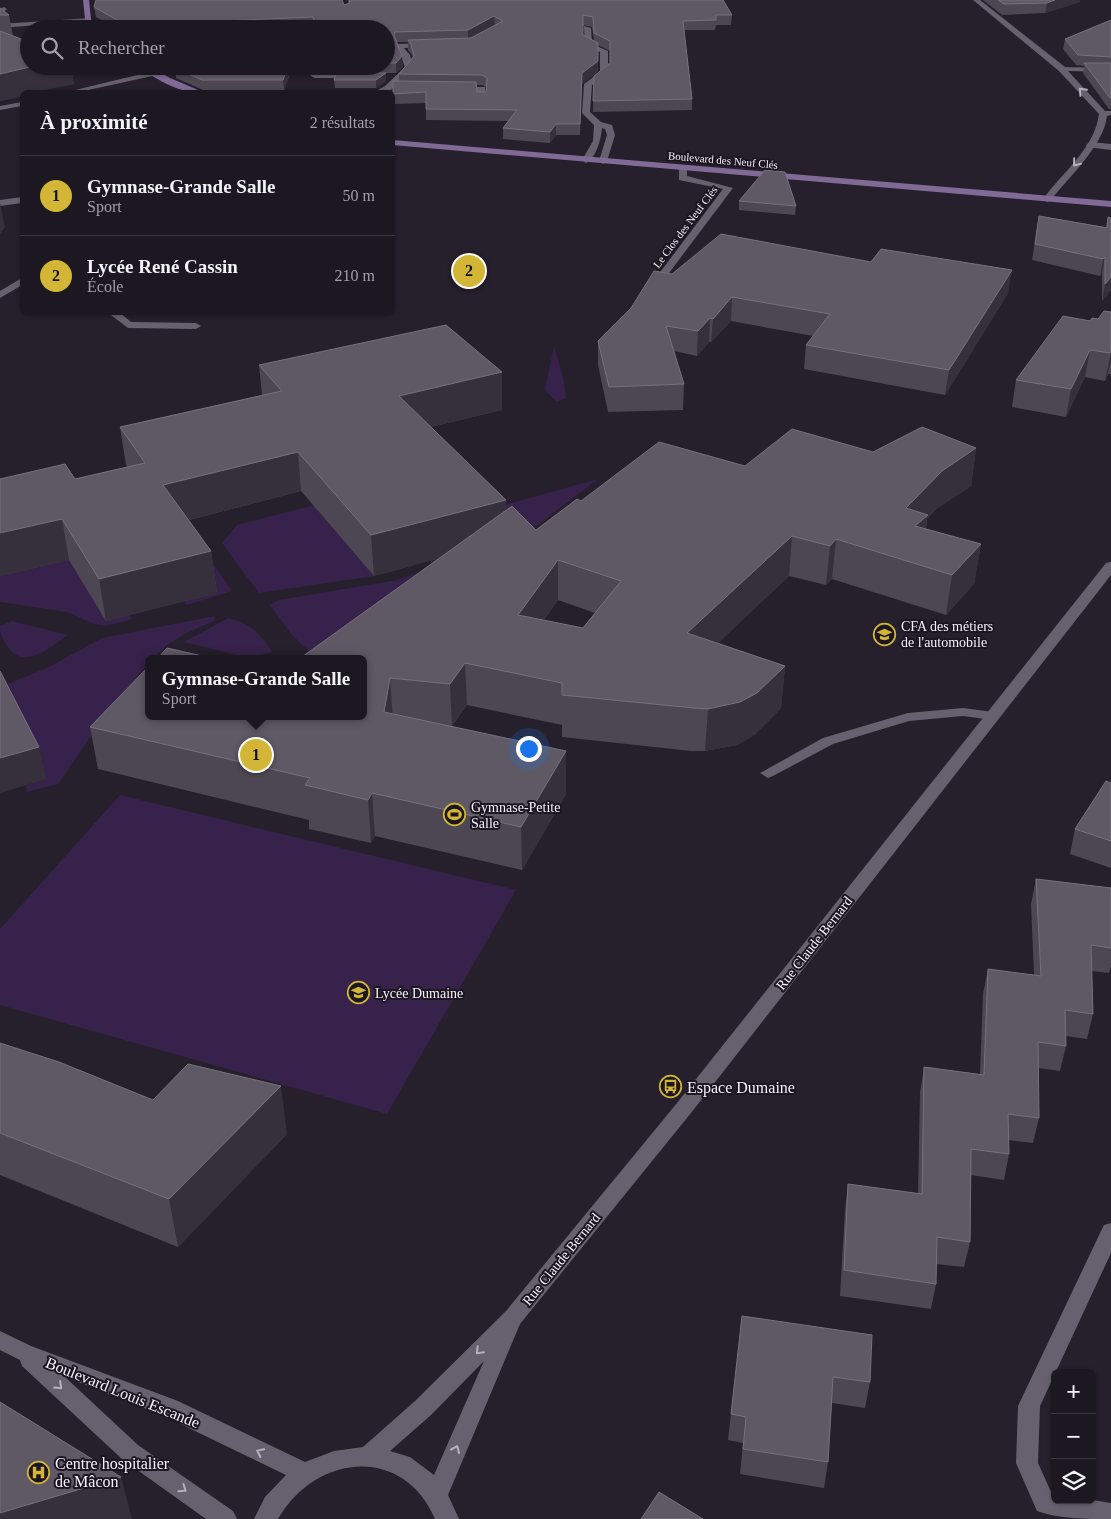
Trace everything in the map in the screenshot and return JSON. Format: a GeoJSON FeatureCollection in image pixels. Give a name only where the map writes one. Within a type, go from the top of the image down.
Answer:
{"type":"FeatureCollection","features":[{"type":"Feature","properties":{"kind":"main road"},"geometry":{"type":"LineString","coordinates":[[86,0],[88,19]]}},
{"type":"Feature","properties":{"kind":"main road"},"geometry":{"type":"LineString","coordinates":[[157,75],[194,90]]}},
{"type":"Feature","properties":{"kind":"main road","name":"Boulevard des Neuf Clés"},"geometry":{"type":"LineString","coordinates":[[395,142],[1111,204]]}},
{"type":"Feature","properties":{"kind":"street"},"geometry":{"type":"LineString","coordinates":[[976,0],[1062,69],[1107,113],[1090,146],[1047,199]]}},
{"type":"Feature","properties":{"kind":"street"},"geometry":{"type":"LineString","coordinates":[[75,20],[88,19]]}},
{"type":"Feature","properties":{"kind":"street"},"geometry":{"type":"LineString","coordinates":[[0,26],[20,24]]}},
{"type":"Feature","properties":{"kind":"street"},"geometry":{"type":"LineString","coordinates":[[587,28],[589,45],[604,51],[604,74],[588,84],[586,113],[598,124],[608,127],[611,136],[603,161]]}},
{"type":"Feature","properties":{"kind":"street"},"geometry":{"type":"LineString","coordinates":[[383,90],[388,88],[409,67],[406,55],[399,46],[434,45]]}},
{"type":"Feature","properties":{"kind":"street"},"geometry":{"type":"LineString","coordinates":[[1062,69],[1111,70]]}},
{"type":"Feature","properties":{"kind":"street"},"geometry":{"type":"LineString","coordinates":[[79,90],[145,75]]}},
{"type":"Feature","properties":{"kind":"street"},"geometry":{"type":"LineString","coordinates":[[315,75],[362,76]]}},
{"type":"Feature","properties":{"kind":"street"},"geometry":{"type":"LineString","coordinates":[[390,76],[400,76]]}},
{"type":"Feature","properties":{"kind":"street"},"geometry":{"type":"LineString","coordinates":[[115,90],[166,80]]}},
{"type":"Feature","properties":{"kind":"street"},"geometry":{"type":"LineString","coordinates":[[388,88],[404,89]]}},
{"type":"Feature","properties":{"kind":"street"},"geometry":{"type":"LineString","coordinates":[[452,89],[482,89],[482,99]]}},
{"type":"Feature","properties":{"kind":"street"},"geometry":{"type":"LineString","coordinates":[[0,108],[20,104]]}},
{"type":"Feature","properties":{"kind":"street"},"geometry":{"type":"LineString","coordinates":[[586,160],[597,141],[598,124]]}},
{"type":"Feature","properties":{"kind":"street"},"geometry":{"type":"LineString","coordinates":[[1090,146],[1111,147]]}},
{"type":"Feature","properties":{"kind":"street","name":"Le Clos des Neuf Clés"},"geometry":{"type":"LineString","coordinates":[[660,279],[729,188],[682,178],[683,168]]}},
{"type":"Feature","properties":{"kind":"street"},"geometry":{"type":"LineString","coordinates":[[0,203],[20,200]]}},
{"type":"Feature","properties":{"kind":"street"},"geometry":{"type":"LineString","coordinates":[[0,295],[20,282]]}},
{"type":"Feature","properties":{"kind":"street"},"geometry":{"type":"LineString","coordinates":[[116,315],[128,325],[196,326]]}},
{"type":"Feature","properties":{"kind":"street","name":"Rue Claude Bernard"},"geometry":{"type":"LineString","coordinates":[[368,1456],[423,1408],[513,1317],[684,1108],[1111,566]]}},
{"type":"Feature","properties":{"kind":"street"},"geometry":{"type":"LineString","coordinates":[[768,773],[828,741],[908,717],[963,712],[993,716]]}},
{"type":"Feature","properties":{"kind":"street"},"geometry":{"type":"LineString","coordinates":[[1111,1231],[1028,1406],[1027,1463],[1045,1502],[1111,1514]]}},
{"type":"Feature","properties":{"kind":"street","name":"Rue Claude Bernard"},"geometry":{"type":"LineString","coordinates":[[437,1494],[513,1317]]}},
{"type":"Feature","properties":{"kind":"street","name":"Boulevard Louis Escande"},"geometry":{"type":"LineString","coordinates":[[0,1340],[23,1352],[170,1408],[304,1473]]}},
{"type":"Feature","properties":{"kind":"street","name":"Boulevard Louis Escande"},"geometry":{"type":"LineString","coordinates":[[23,1352],[130,1452],[225,1519]]}},
{"type":"Feature","properties":{"kind":"street"},"geometry":{"type":"LineString","coordinates":[[266,1519],[283,1492],[304,1473],[324,1463],[346,1457],[368,1456],[388,1459],[408,1467],[437,1494],[447,1519]]}},
{"type":"Feature","properties":{"kind":"shaded area"},"geometry":{"type":"Polygon","coordinates":[[[554,346],[563,377],[566,398],[557,402],[545,390],[554,346]]]}},
{"type":"Feature","properties":{"kind":"shaded area"},"geometry":{"type":"Polygon","coordinates":[[[598,479],[515,542],[324,655],[313,655],[292,635],[270,605],[278,600],[397,580],[434,567],[430,561],[507,540],[479,512],[598,479]]]}},
{"type":"Feature","properties":{"kind":"shaded area"},"geometry":{"type":"Polygon","coordinates":[[[392,485],[318,511],[374,576],[259,593],[222,543],[237,525],[392,485]]]}},
{"type":"Feature","properties":{"kind":"shaded area"},"geometry":{"type":"Polygon","coordinates":[[[201,547],[232,591],[187,605],[184,601],[217,593],[201,547]]]}},
{"type":"Feature","properties":{"kind":"shaded area"},"geometry":{"type":"Polygon","coordinates":[[[69,560],[133,619],[106,626],[94,624],[67,612],[0,602],[0,576],[69,560]]]}},
{"type":"Feature","properties":{"kind":"shaded area"},"geometry":{"type":"Polygon","coordinates":[[[215,616],[214,621],[181,636],[157,655],[145,655],[145,667],[111,707],[58,784],[26,792],[26,785],[45,779],[0,687],[47,668],[102,638],[215,616]]]}},
{"type":"Feature","properties":{"kind":"shaded area"},"geometry":{"type":"Polygon","coordinates":[[[228,618],[236,620],[254,630],[272,652],[260,655],[237,655],[184,642],[228,618]]]}},
{"type":"Feature","properties":{"kind":"shaded area"},"geometry":{"type":"Polygon","coordinates":[[[12,621],[68,635],[38,654],[22,657],[14,654],[1,635],[0,626],[12,621]]]}},
{"type":"Feature","properties":{"kind":"shaded area"},"geometry":{"type":"Polygon","coordinates":[[[120,795],[516,890],[387,1114],[0,1005],[0,929],[120,795]]]}},
{"type":"Feature","properties":{"kind":"building"},"geometry":{"type":"Polygon","coordinates":[[[96,0],[342,0],[344,5],[350,3],[349,0],[723,0],[732,15],[716,15],[716,20],[683,21],[692,99],[593,101],[594,76],[610,63],[610,41],[594,33],[593,17],[583,15],[583,35],[598,43],[598,61],[582,73],[580,124],[556,124],[550,132],[503,128],[517,110],[426,109],[426,92],[395,94],[395,90],[393,90],[393,81],[476,82],[477,92],[486,92],[487,78],[482,75],[399,74],[414,56],[408,40],[471,38],[503,21],[494,16],[468,30],[395,32],[395,20],[314,20],[313,17],[243,20],[117,20],[94,7],[96,0]]]}},
{"type":"Feature","properties":{"kind":"building"},"geometry":{"type":"Polygon","coordinates":[[[998,0],[1055,0],[1047,3],[1004,4],[998,0]]]}},
{"type":"Feature","properties":{"kind":"building"},"geometry":{"type":"Polygon","coordinates":[[[0,8],[9,15],[0,15],[0,8]]]}},
{"type":"Feature","properties":{"kind":"building"},"geometry":{"type":"Polygon","coordinates":[[[1111,20],[1111,57],[1078,55],[1065,39],[1111,20]]]}},
{"type":"Feature","properties":{"kind":"building"},"geometry":{"type":"Polygon","coordinates":[[[0,31],[20,39],[20,69],[0,74],[0,31]]]}},
{"type":"Feature","properties":{"kind":"building"},"geometry":{"type":"Polygon","coordinates":[[[395,38],[402,56],[395,63],[395,38]]]}},
{"type":"Feature","properties":{"kind":"building"},"geometry":{"type":"Polygon","coordinates":[[[1084,63],[1111,63],[1111,98],[1110,98],[1084,63]]]}},
{"type":"Feature","properties":{"kind":"building"},"geometry":{"type":"Polygon","coordinates":[[[191,75],[285,75],[283,80],[202,80],[191,75]]]}},
{"type":"Feature","properties":{"kind":"building"},"geometry":{"type":"Polygon","coordinates":[[[336,75],[383,75],[376,80],[334,80],[336,75]]]}},
{"type":"Feature","properties":{"kind":"building"},"geometry":{"type":"Polygon","coordinates":[[[765,170],[785,172],[796,206],[739,201],[765,170]]]}},
{"type":"Feature","properties":{"kind":"building"},"geometry":{"type":"Polygon","coordinates":[[[1039,216],[1107,228],[1108,217],[1111,218],[1111,277],[1105,284],[1105,257],[1103,259],[1035,244],[1039,216]]]}},
{"type":"Feature","properties":{"kind":"building"},"geometry":{"type":"Polygon","coordinates":[[[721,234],[871,262],[881,249],[1012,270],[949,370],[806,345],[830,314],[732,297],[713,319],[710,318],[698,331],[666,326],[684,384],[609,387],[598,341],[631,308],[654,271],[672,274],[721,234]]]}},
{"type":"Feature","properties":{"kind":"building"},"geometry":{"type":"Polygon","coordinates":[[[1104,311],[1111,312],[1111,352],[1090,350],[1071,389],[1016,380],[1063,316],[1090,321],[1092,318],[1098,319],[1104,311]]]}},
{"type":"Feature","properties":{"kind":"building"},"geometry":{"type":"Polygon","coordinates":[[[446,325],[502,372],[399,396],[506,500],[371,535],[298,452],[163,485],[211,551],[99,579],[62,519],[0,533],[0,479],[65,464],[75,479],[145,463],[120,427],[282,391],[259,365],[446,325]]]}},
{"type":"Feature","properties":{"kind":"building"},"geometry":{"type":"Polygon","coordinates":[[[922,427],[976,448],[942,471],[906,508],[928,515],[915,526],[981,544],[952,575],[836,539],[830,546],[792,536],[687,633],[785,666],[757,693],[740,702],[708,709],[562,695],[562,683],[465,663],[450,684],[390,678],[384,712],[566,751],[521,827],[372,793],[368,800],[305,785],[310,778],[90,727],[145,670],[145,720],[367,720],[367,655],[305,655],[512,506],[536,530],[577,499],[581,501],[659,442],[745,466],[792,429],[873,452],[922,427]],[[558,560],[518,615],[583,628],[621,581],[558,560]]]}},
{"type":"Feature","properties":{"kind":"building"},"geometry":{"type":"Polygon","coordinates":[[[167,648],[198,655],[161,655],[167,648]]]}},
{"type":"Feature","properties":{"kind":"building"},"geometry":{"type":"Polygon","coordinates":[[[0,671],[39,747],[0,758],[0,671]]]}},
{"type":"Feature","properties":{"kind":"building"},"geometry":{"type":"Polygon","coordinates":[[[1106,781],[1111,783],[1111,841],[1075,829],[1106,781]]]}},
{"type":"Feature","properties":{"kind":"building"},"geometry":{"type":"Polygon","coordinates":[[[1036,879],[1111,888],[1111,948],[1091,945],[1093,1014],[1065,1010],[1066,1046],[1038,1042],[1039,1118],[1008,1114],[1009,1154],[971,1149],[970,1242],[937,1237],[936,1284],[844,1270],[848,1184],[922,1194],[924,1067],[984,1075],[988,969],[1041,976],[1036,879]]]}},
{"type":"Feature","properties":{"kind":"building"},"geometry":{"type":"Polygon","coordinates":[[[0,1043],[59,1062],[153,1100],[188,1064],[281,1086],[169,1199],[0,1133],[0,1043]]]}},
{"type":"Feature","properties":{"kind":"building"},"geometry":{"type":"Polygon","coordinates":[[[742,1316],[872,1335],[870,1382],[833,1377],[828,1462],[743,1449],[746,1417],[731,1414],[742,1316]]]}},
{"type":"Feature","properties":{"kind":"building"},"geometry":{"type":"Polygon","coordinates":[[[0,1402],[121,1477],[0,1513],[0,1402]]]}},
{"type":"Feature","properties":{"kind":"building"},"geometry":{"type":"Polygon","coordinates":[[[659,1492],[703,1519],[641,1519],[659,1492]]]}},
{"type":"Feature","properties":{"kind":"place","name":"Lycée René Cassin"},"geometry":{"type":"Point","coordinates":[469,271]}},
{"type":"Feature","properties":{"kind":"place","name":"CFA des métiers de l'automobile"},"geometry":{"type":"Point","coordinates":[885,634]}},
{"type":"Feature","properties":{"kind":"place","name":"Gymnase-Grande Salle"},"geometry":{"type":"Point","coordinates":[256,755]}},
{"type":"Feature","properties":{"kind":"place","name":"Gymnase-Petite Salle"},"geometry":{"type":"Point","coordinates":[455,815]}},
{"type":"Feature","properties":{"kind":"place","name":"Lycée Dumaine"},"geometry":{"type":"Point","coordinates":[359,993]}},
{"type":"Feature","properties":{"kind":"place","name":"Espace Dumaine"},"geometry":{"type":"Point","coordinates":[671,1087]}},
{"type":"Feature","properties":{"kind":"place","name":"Centre hospitalier de Mâcon"},"geometry":{"type":"Point","coordinates":[39,1472]}}]}
